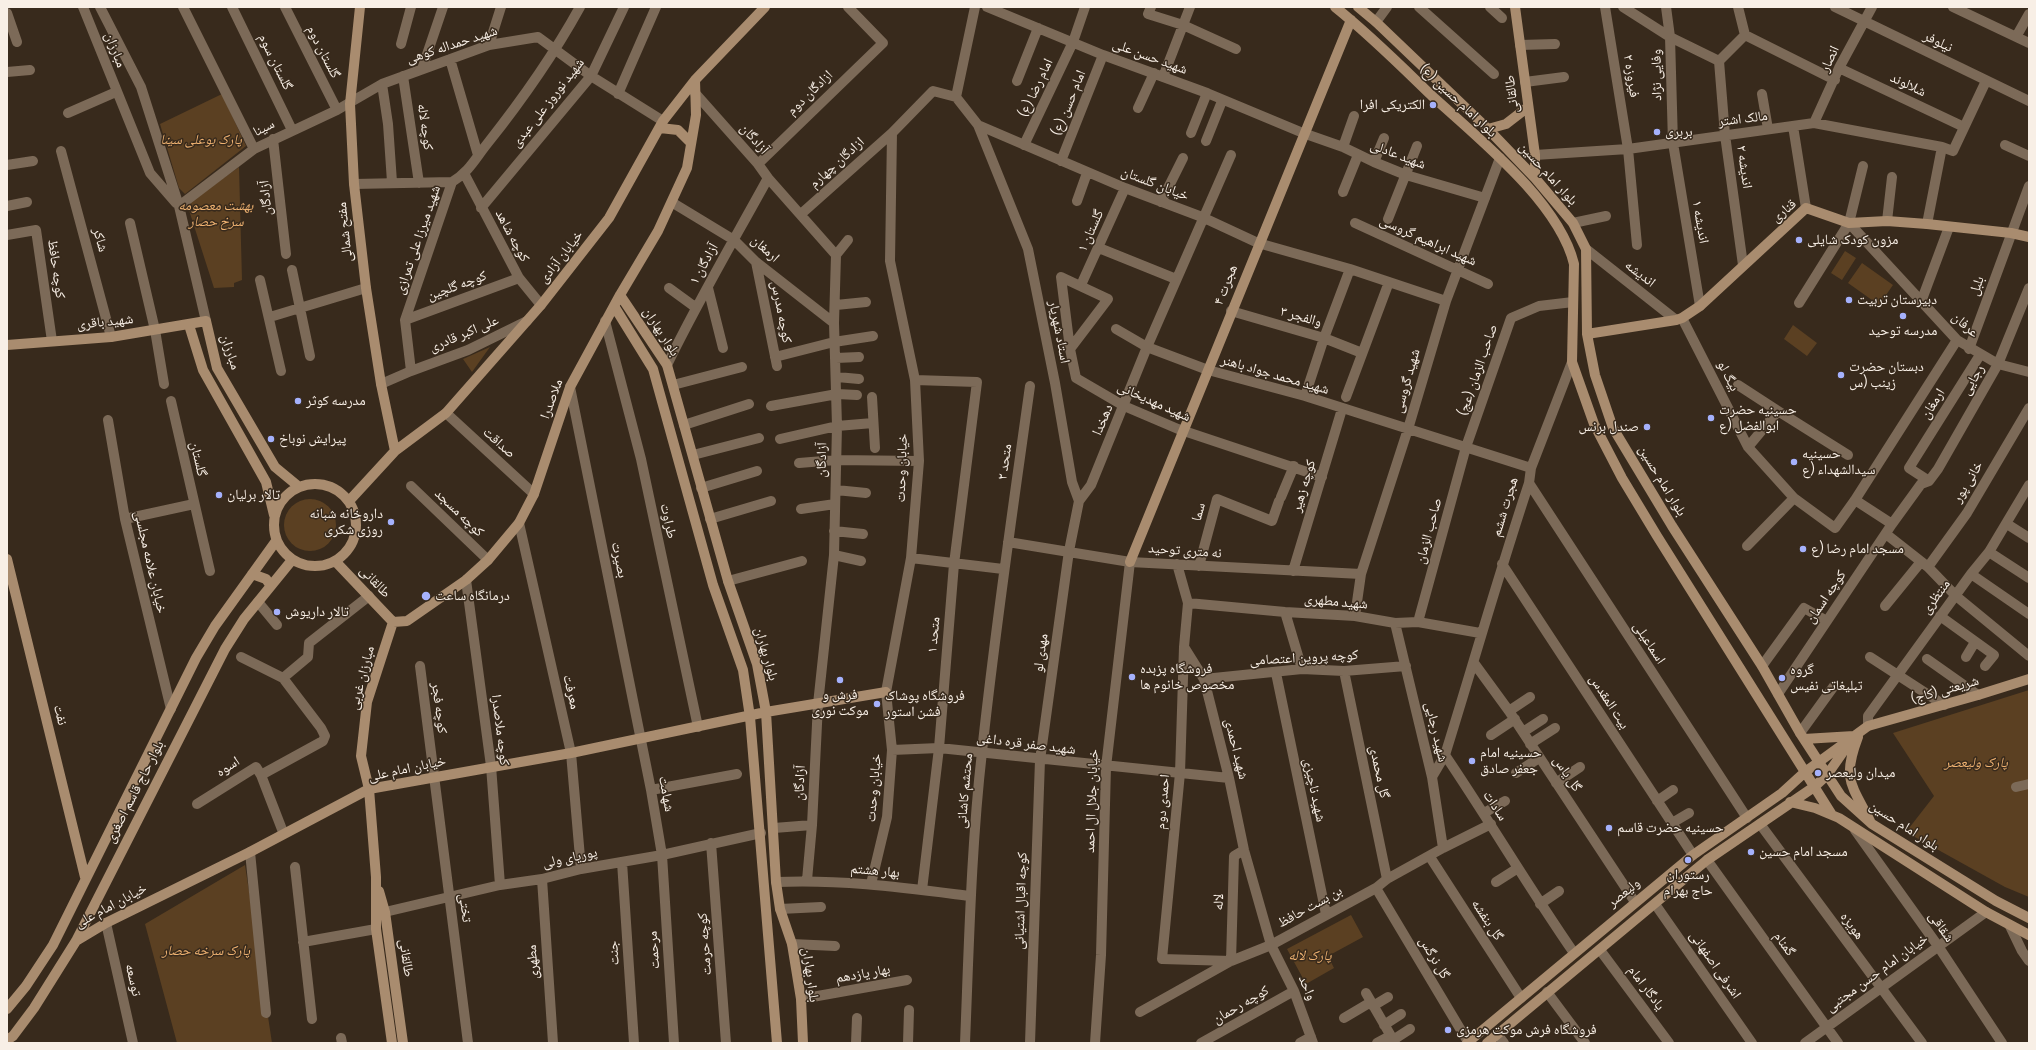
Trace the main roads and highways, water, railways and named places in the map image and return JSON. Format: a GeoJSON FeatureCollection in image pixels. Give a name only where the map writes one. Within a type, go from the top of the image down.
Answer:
{"type":"FeatureCollection","features":[{"type":"Feature","properties":{"kind":"place","name":"الکتریکی افرا"},"geometry":{"type":"Point","coordinates":[1433,105]}},
{"type":"Feature","properties":{"kind":"place","name":"بربری"},"geometry":{"type":"Point","coordinates":[1657,132]}},
{"type":"Feature","properties":{"kind":"place","name":"مزون کودک شایلی"},"geometry":{"type":"Point","coordinates":[1799,240]}},
{"type":"Feature","properties":{"kind":"place","name":"دبیرستان تربیت"},"geometry":{"type":"Point","coordinates":[1849,300]}},
{"type":"Feature","properties":{"kind":"place","name":"مدرسه توحید"},"geometry":{"type":"Point","coordinates":[1903,316]}},
{"type":"Feature","properties":{"kind":"place","name":"دبستان حضرت زینب (س"},"geometry":{"type":"Point","coordinates":[1841,375]}},
{"type":"Feature","properties":{"kind":"place","name":"مدرسه کوثر"},"geometry":{"type":"Point","coordinates":[298,401]}},
{"type":"Feature","properties":{"kind":"place","name":"حسینیه حضرت ابوالفضل (ع"},"geometry":{"type":"Point","coordinates":[1711,418]}},
{"type":"Feature","properties":{"kind":"place","name":"صندل برنس"},"geometry":{"type":"Point","coordinates":[1647,427]}},
{"type":"Feature","properties":{"kind":"place","name":"پیرایش نوباخ"},"geometry":{"type":"Point","coordinates":[271,439]}},
{"type":"Feature","properties":{"kind":"place","name":"حسینیه سیدالشهداء (ع"},"geometry":{"type":"Point","coordinates":[1794,462]}},
{"type":"Feature","properties":{"kind":"place","name":"تالار برلیان"},"geometry":{"type":"Point","coordinates":[219,495]}},
{"type":"Feature","properties":{"kind":"place","name":"داروخانه شبانه روزی شکری"},"geometry":{"type":"Point","coordinates":[391,522]}},
{"type":"Feature","properties":{"kind":"place","name":"مسجد امام رضا (ع"},"geometry":{"type":"Point","coordinates":[1803,549]}},
{"type":"Feature","properties":{"kind":"place","name":"درمانگاه ساعت"},"geometry":{"type":"Point","coordinates":[426,596]}},
{"type":"Feature","properties":{"kind":"place","name":"تالار داریوش"},"geometry":{"type":"Point","coordinates":[277,612]}},
{"type":"Feature","properties":{"kind":"place","name":"فروشگاه پزبده مخصوص خانوم ها"},"geometry":{"type":"Point","coordinates":[1132,677]}},
{"type":"Feature","properties":{"kind":"place","name":"گروه تبلیغاتی نفیس"},"geometry":{"type":"Point","coordinates":[1782,678]}},
{"type":"Feature","properties":{"kind":"place","name":"فرش و موکت نوری"},"geometry":{"type":"Point","coordinates":[840,680]}},
{"type":"Feature","properties":{"kind":"place","name":"فروشگاه پوشاک فشن استور"},"geometry":{"type":"Point","coordinates":[877,704]}},
{"type":"Feature","properties":{"kind":"place","name":"حسینیه امام جعفر صادق"},"geometry":{"type":"Point","coordinates":[1472,761]}},
{"type":"Feature","properties":{"kind":"place","name":"میدان ولیعصر"},"geometry":{"type":"Point","coordinates":[1818,773]}},
{"type":"Feature","properties":{"kind":"place","name":"حسینیه حضرت قاسم"},"geometry":{"type":"Point","coordinates":[1609,828]}},
{"type":"Feature","properties":{"kind":"place","name":"مسجد امام حسین"},"geometry":{"type":"Point","coordinates":[1751,852]}},
{"type":"Feature","properties":{"kind":"place","name":"رستوران حاج بهرام"},"geometry":{"type":"Point","coordinates":[1688,860]}},
{"type":"Feature","properties":{"kind":"place","name":"فروشگاه فرش موکت هرمزی"},"geometry":{"type":"Point","coordinates":[1448,1030]}},
{"type":"Feature","properties":{"kind":"park label","name":"پارک بوعلی سینا"},"geometry":{"type":"Point","coordinates":[201,140]}},
{"type":"Feature","properties":{"kind":"park label","name":"بهشت معصومه سرخ حصار"},"geometry":{"type":"Point","coordinates":[216,214]}},
{"type":"Feature","properties":{"kind":"park label","name":"پارک ولیعصر"},"geometry":{"type":"Point","coordinates":[1976,763]}},
{"type":"Feature","properties":{"kind":"park label","name":"پارک سرخه حصار"},"geometry":{"type":"Point","coordinates":[206,951]}},
{"type":"Feature","properties":{"kind":"park label","name":"پارک لاله"},"geometry":{"type":"Point","coordinates":[1310,956]}}]}
